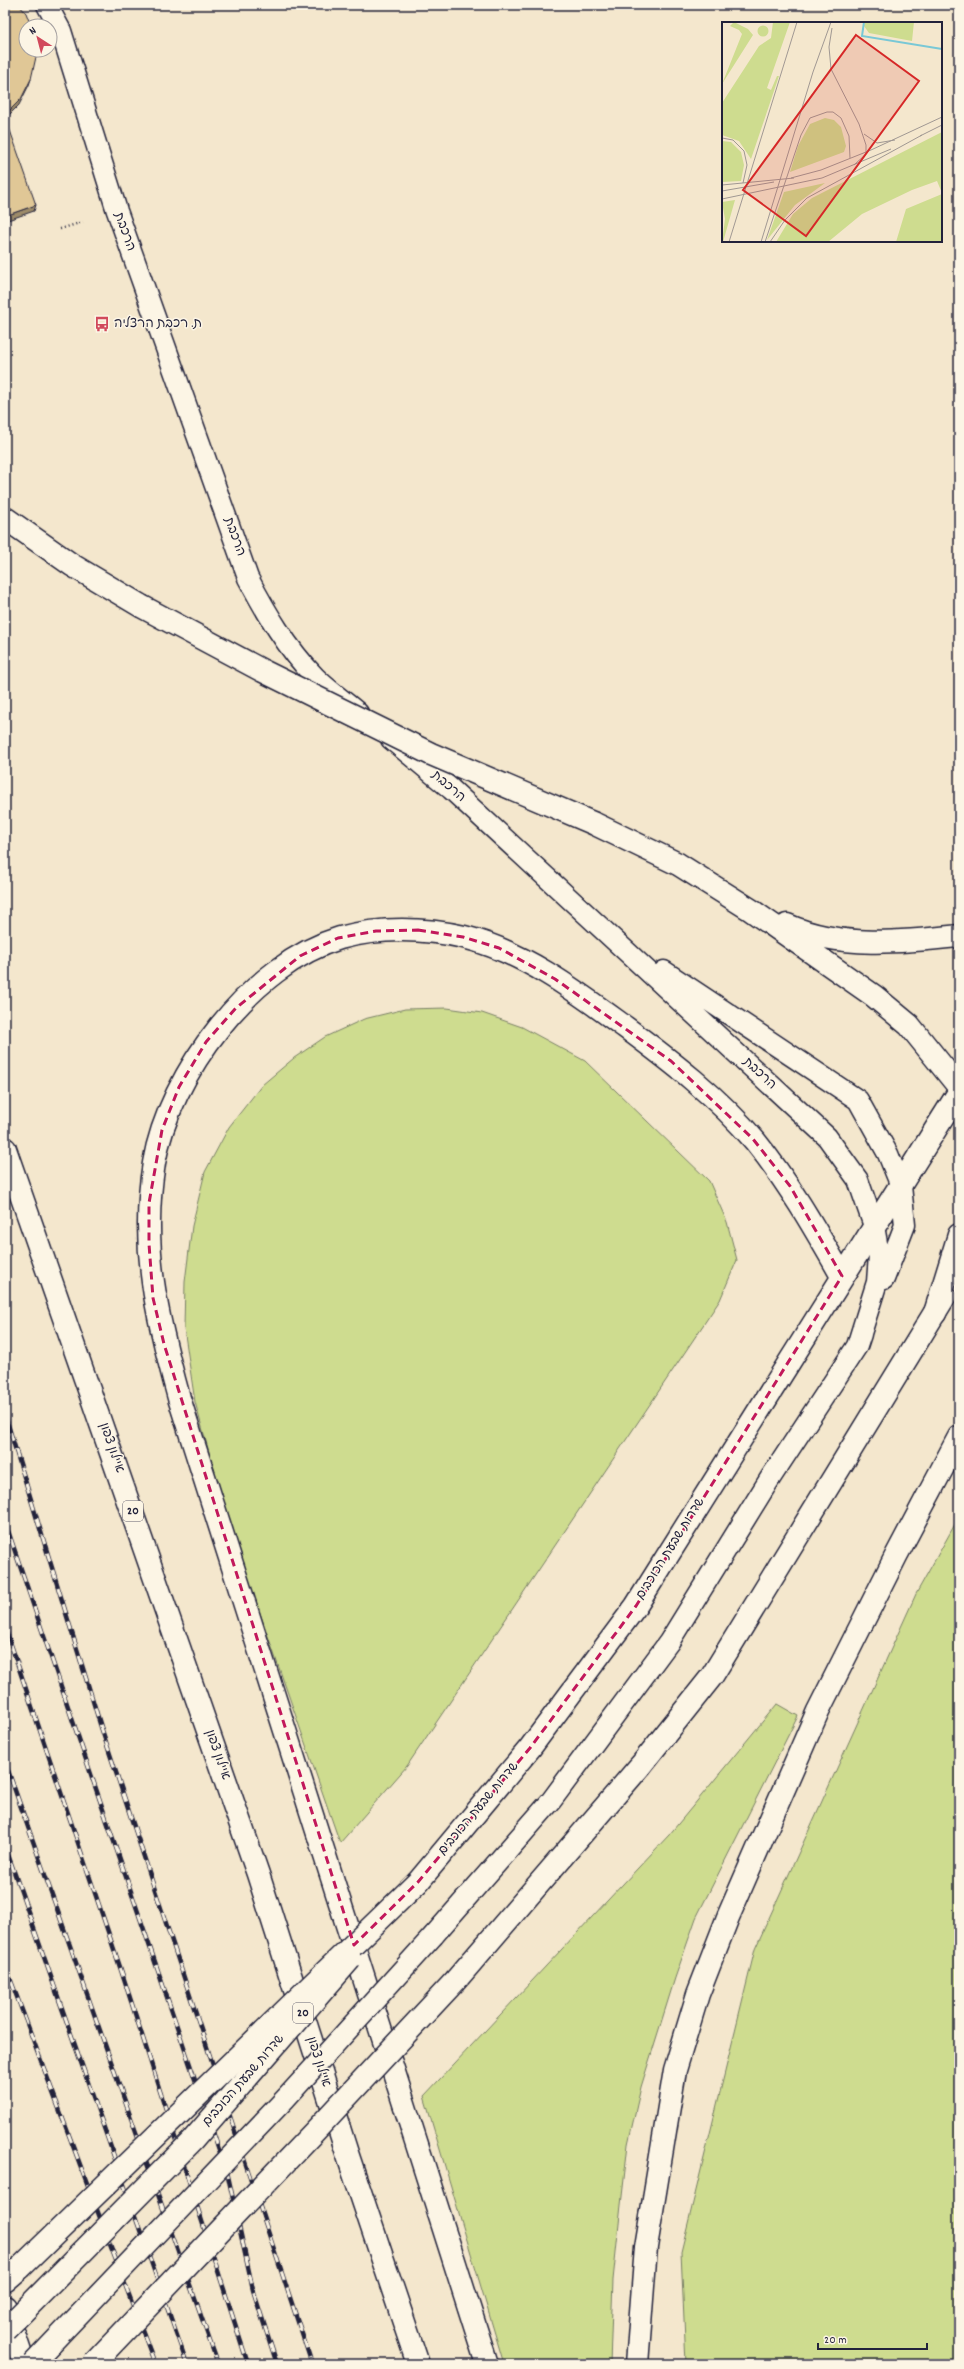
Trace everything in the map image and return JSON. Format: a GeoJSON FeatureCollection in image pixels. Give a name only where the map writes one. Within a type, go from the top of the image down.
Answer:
{"type":"FeatureCollection","features":[{"type":"Feature","properties":{"kind":"main road"},"geometry":{"type":"LineString","coordinates":[[5,518],[72,565],[141,606],[263,672],[424,751],[595,824],[678,864],[751,910],[874,996],[909,1025],[959,1087]]}},
{"type":"Feature","properties":{"kind":"main road"},"geometry":{"type":"LineString","coordinates":[[751,910],[794,929],[821,937],[892,942],[959,936]]}},
{"type":"Feature","properties":{"kind":"main road"},"geometry":{"type":"LineString","coordinates":[[487,2364],[179,1398],[164,1344],[153,1298],[148,1244],[152,1176],[162,1130],[179,1087],[206,1042],[236,1008],[268,979],[300,956],[338,938],[376,930],[418,930],[463,937],[499,948],[555,979],[671,1061],[753,1139],[790,1186],[842,1276]]}},
{"type":"Feature","properties":{"kind":"main road","name":"שדרות שבעת הכוכבים"},"geometry":{"type":"LineString","coordinates":[[5,2330],[192,2141],[418,1882],[530,1748],[636,1606],[959,1092]]}},
{"type":"Feature","properties":{"kind":"main road","name":"איילון צפון"},"geometry":{"type":"LineString","coordinates":[[5,1149],[258,1874],[347,2152],[418,2364]]}},
{"type":"Feature","properties":{"kind":"main road"},"geometry":{"type":"LineString","coordinates":[[935,1313],[959,1235]]}},
{"type":"Feature","properties":{"kind":"main road"},"geometry":{"type":"LineString","coordinates":[[93,2364],[320,2126],[456,1980],[641,1765],[712,1676],[959,1272]]}},
{"type":"Feature","properties":{"kind":"main road"},"geometry":{"type":"LineString","coordinates":[[638,2364],[646,2247],[674,2078],[698,1994],[728,1917],[818,1711],[896,1556],[959,1437]]}},
{"type":"Feature","properties":{"kind":"main road"},"geometry":{"type":"LineString","coordinates":[[5,2281],[418,1882]]}},
{"type":"Feature","properties":{"kind":"main road"},"geometry":{"type":"LineString","coordinates":[[5,2307],[24,2364]]}},
{"type":"Feature","properties":{"kind":"lane","name":"הרכבת"},"geometry":{"type":"LineString","coordinates":[[47,5],[61,31],[117,211],[248,578],[269,618],[316,678],[451,789],[617,941],[827,1137],[858,1180],[874,1226]]}},
{"type":"Feature","properties":{"kind":"lane","name":"הרכבת"},"geometry":{"type":"LineString","coordinates":[[617,941],[858,1100],[888,1154],[901,1186]]}},
{"type":"Feature","properties":{"kind":"lane"},"geometry":{"type":"LineString","coordinates":[[32,2364],[286,2098],[434,1935],[551,1801],[669,1642],[771,1477],[857,1346],[905,1225],[901,1186]]}},
{"type":"Feature","properties":{"kind":"lane"},"geometry":{"type":"LineString","coordinates":[[857,1346],[877,1282],[879,1255],[874,1226]]}},
{"type":"Feature","properties":{"kind":"path"},"geometry":{"type":"LineString","coordinates":[[60,229],[83,222]]}},
{"type":"Feature","properties":{"kind":"highlighted area"},"geometry":{"type":"Polygon","coordinates":[[[418,930],[463,937],[499,948],[555,979],[671,1061],[753,1139],[790,1186],[842,1276],[636,1606],[530,1748],[418,1882],[354,1945],[164,1344],[153,1298],[149,1244],[149,1203],[162,1130],[179,1087],[206,1042],[236,1008],[300,956],[338,938],[376,931],[418,930]]]}},
{"type":"Feature","properties":{"kind":"green space"},"geometry":{"type":"Polygon","coordinates":[[[447,1008],[482,1013],[522,1027],[585,1061],[709,1181],[727,1222],[737,1260],[720,1300],[407,1766],[340,1843],[230,1527],[195,1402],[184,1328],[185,1282],[192,1226],[205,1172],[229,1127],[262,1085],[294,1058],[325,1037],[364,1019],[405,1009],[447,1008]]]}},
{"type":"Feature","properties":{"kind":"green space"},"geometry":{"type":"Polygon","coordinates":[[[959,1517],[959,2364],[686,2364],[681,2252],[755,1949],[916,1594],[959,1517]]]}},
{"type":"Feature","properties":{"kind":"green space"},"geometry":{"type":"Polygon","coordinates":[[[777,1704],[798,1716],[696,1918],[675,1978],[641,2087],[628,2144],[621,2205],[613,2280],[610,2364],[504,2364],[424,2096],[669,1835],[777,1704]]]}},
{"type":"Feature","properties":{"kind":"building"},"geometry":{"type":"Polygon","coordinates":[[[5,5],[19,5],[26,13],[28,18],[18,18],[18,58],[36,58],[31,79],[21,99],[5,115],[5,5]]]}},
{"type":"Feature","properties":{"kind":"building"},"geometry":{"type":"Polygon","coordinates":[[[5,116],[36,205],[5,216],[5,116]]]}},
{"type":"Feature","properties":{"kind":"railway"},"geometry":{"type":"LineString","coordinates":[[5,1415],[101,1727],[312,2364]]}},
{"type":"Feature","properties":{"kind":"railway"},"geometry":{"type":"LineString","coordinates":[[5,1522],[228,2176],[253,2290],[277,2364]]}},
{"type":"Feature","properties":{"kind":"railway"},"geometry":{"type":"LineString","coordinates":[[5,1627],[121,1970],[248,2364]]}},
{"type":"Feature","properties":{"kind":"railway"},"geometry":{"type":"LineString","coordinates":[[5,1762],[218,2364]]}},
{"type":"Feature","properties":{"kind":"railway"},"geometry":{"type":"LineString","coordinates":[[5,1846],[187,2364]]}},
{"type":"Feature","properties":{"kind":"railway"},"geometry":{"type":"LineString","coordinates":[[5,1965],[155,2364]]}},
{"type":"Feature","properties":{"kind":"place","name":"ת. רכבת הרצליה"},"geometry":{"type":"Point","coordinates":[102,324]}}]}
